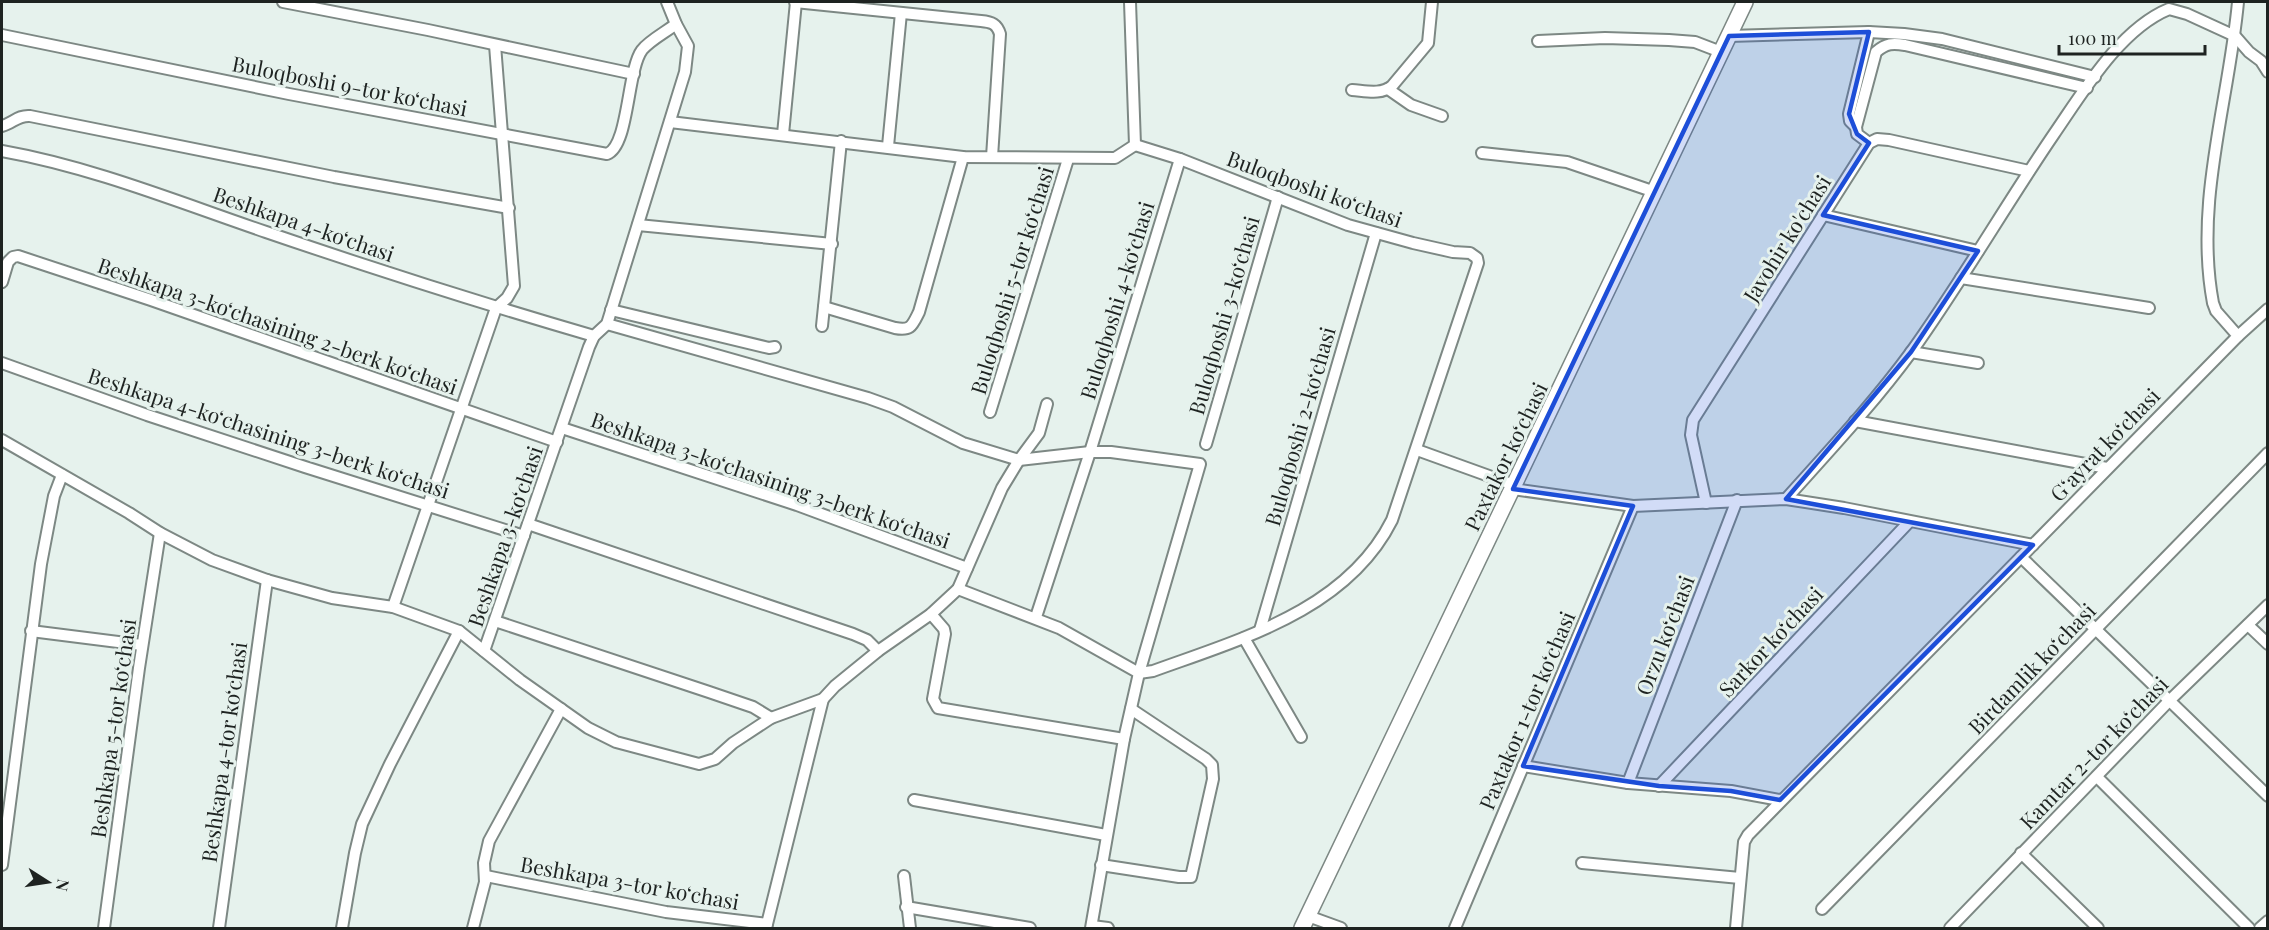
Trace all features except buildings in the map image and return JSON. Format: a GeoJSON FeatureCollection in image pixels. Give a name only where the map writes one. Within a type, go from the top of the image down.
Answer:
{"type":"FeatureCollection","features":[{"type":"Feature","properties":{"kind":"main road","name":"Paxtakor koʻchasi"},"geometry":{"type":"LineString","coordinates":[[1305,922],[1745,2]]}},
{"type":"Feature","properties":{"kind":"street"},"geometry":{"type":"LineString","coordinates":[[283,2],[634,74],[642,50],[676,24]]}},
{"type":"Feature","properties":{"kind":"street"},"geometry":{"type":"LineString","coordinates":[[667,2],[685,38],[688,56],[670,122],[607,324],[868,398],[893,407],[963,443],[1019,460],[1090,452],[1111,452],[1200,464],[1139,673],[1124,739],[1092,927],[1108,928]]}},
{"type":"Feature","properties":{"kind":"street"},"geometry":{"type":"LineString","coordinates":[[783,134],[796,2],[992,22],[998,27],[1000,34],[992,157]]}},
{"type":"Feature","properties":{"kind":"street"},"geometry":{"type":"LineString","coordinates":[[670,122],[888,146],[963,157],[1115,158],[1136,145],[1130,2]]}},
{"type":"Feature","properties":{"kind":"street"},"geometry":{"type":"LineString","coordinates":[[1352,90],[1372,92],[1388,89],[1428,43],[1432,2]]}},
{"type":"Feature","properties":{"kind":"street"},"geometry":{"type":"LineString","coordinates":[[2238,2],[2235,36],[2210,187],[2207,234],[2213,303],[2216,311],[2238,336]]}},
{"type":"Feature","properties":{"kind":"street"},"geometry":{"type":"LineString","coordinates":[[1786,500],[1911,352],[2029,171],[2087,88],[2115,51],[2144,22],[2169,9],[2187,14],[2235,36],[2249,52],[2261,61],[2268,72]]}},
{"type":"Feature","properties":{"kind":"street"},"geometry":{"type":"LineString","coordinates":[[888,146],[901,13]]}},
{"type":"Feature","properties":{"kind":"street"},"geometry":{"type":"LineString","coordinates":[[1729,36],[1869,32],[1942,39],[2095,77]]}},
{"type":"Feature","properties":{"kind":"street"},"geometry":{"type":"LineString","coordinates":[[1856,127],[1850,121],[1849,114],[1869,32]]}},
{"type":"Feature","properties":{"kind":"street","name":"Buloqboshi 9-tor koʻchasi"},"geometry":{"type":"LineString","coordinates":[[2,35],[289,94],[607,154],[617,146],[634,74]]}},
{"type":"Feature","properties":{"kind":"street"},"geometry":{"type":"LineString","coordinates":[[1538,41],[1605,38],[1669,40],[1695,42],[1721,52]]}},
{"type":"Feature","properties":{"kind":"street"},"geometry":{"type":"LineString","coordinates":[[2029,171],[1889,140],[1877,139],[1869,144],[1857,134],[1856,127],[1876,52],[1883,45],[1893,43],[2087,88]]}},
{"type":"Feature","properties":{"kind":"street"},"geometry":{"type":"LineString","coordinates":[[393,607],[496,308],[507,298],[515,278],[495,45]]}},
{"type":"Feature","properties":{"kind":"street"},"geometry":{"type":"LineString","coordinates":[[1388,89],[1411,105],[1442,116]]}},
{"type":"Feature","properties":{"kind":"street"},"geometry":{"type":"LineString","coordinates":[[2,126],[19,116],[30,116],[334,177],[509,208]]}},
{"type":"Feature","properties":{"kind":"street"},"geometry":{"type":"LineString","coordinates":[[822,326],[841,141]]}},
{"type":"Feature","properties":{"kind":"street","name":"Javohir ko'chasi"},"geometry":{"type":"LineString","coordinates":[[1706,503],[1690,435],[1693,420],[1869,144]]}},
{"type":"Feature","properties":{"kind":"street","name":"Buloqboshi koʻchasi"},"geometry":{"type":"LineString","coordinates":[[1136,145],[1180,159],[1348,225],[1423,246],[1470,253],[1477,258],[1478,263],[1417,450]]}},
{"type":"Feature","properties":{"kind":"street","name":"Beshkapa 4-koʻchasi"},"geometry":{"type":"LineString","coordinates":[[2,151],[118,180],[496,308],[594,336]]}},
{"type":"Feature","properties":{"kind":"street"},"geometry":{"type":"LineString","coordinates":[[1482,153],[1566,162],[1655,192]]}},
{"type":"Feature","properties":{"kind":"street"},"geometry":{"type":"LineString","coordinates":[[824,307],[895,328],[905,330],[911,327],[919,312],[963,157]]}},
{"type":"Feature","properties":{"kind":"street","name":"Buloqboshi 5-tor koʻchasi"},"geometry":{"type":"LineString","coordinates":[[990,412],[1068,159]]}},
{"type":"Feature","properties":{"kind":"street","name":"Buloqboshi 4-koʻchasi"},"geometry":{"type":"LineString","coordinates":[[1036,617],[1090,452],[1180,159]]}},
{"type":"Feature","properties":{"kind":"street","name":"Buloqboshi 3-koʻchasi"},"geometry":{"type":"LineString","coordinates":[[1206,444],[1278,197]]}},
{"type":"Feature","properties":{"kind":"street"},"geometry":{"type":"LineString","coordinates":[[1823,216],[1978,251]]}},
{"type":"Feature","properties":{"kind":"street"},"geometry":{"type":"LineString","coordinates":[[638,225],[832,244]]}},
{"type":"Feature","properties":{"kind":"street","name":"Buloqboshi 2-koʻchasi"},"geometry":{"type":"LineString","coordinates":[[1260,630],[1376,233]]}},
{"type":"Feature","properties":{"kind":"street","name":"Beshkapa 3-koʻchasining 2-berk koʻchasi"},"geometry":{"type":"LineString","coordinates":[[2,282],[8,262],[18,256],[557,442]]}},
{"type":"Feature","properties":{"kind":"street"},"geometry":{"type":"LineString","coordinates":[[1961,278],[2149,308]]}},
{"type":"Feature","properties":{"kind":"street","name":"Gʻayrat koʻchasi"},"geometry":{"type":"LineString","coordinates":[[1736,928],[1744,842],[1748,835],[2107,468],[2238,336],[2268,309]]}},
{"type":"Feature","properties":{"kind":"street"},"geometry":{"type":"LineString","coordinates":[[611,310],[769,348],[775,347]]}},
{"type":"Feature","properties":{"kind":"street","name":"Beshkapa 3-koʻchasi"},"geometry":{"type":"LineString","coordinates":[[607,324],[594,336],[484,651],[588,729],[616,742],[699,764],[715,759],[733,743],[771,718],[823,699],[835,686],[878,651],[931,614],[958,589],[1002,488],[1039,433],[1047,404]]}},
{"type":"Feature","properties":{"kind":"street"},"geometry":{"type":"LineString","coordinates":[[1911,352],[1978,363]]}},
{"type":"Feature","properties":{"kind":"street","name":"Beshkapa 4-koʻchasining 3-berk koʻchasi"},"geometry":{"type":"LineString","coordinates":[[2,363],[181,426],[524,536]]}},
{"type":"Feature","properties":{"kind":"street"},"geometry":{"type":"LineString","coordinates":[[1855,421],[2107,468]]}},
{"type":"Feature","properties":{"kind":"street","name":"Beshkapa 3-koʻchasining 3-berk koʻchasi"},"geometry":{"type":"LineString","coordinates":[[562,428],[797,505],[967,568]]}},
{"type":"Feature","properties":{"kind":"street"},"geometry":{"type":"LineString","coordinates":[[2,440],[160,533],[212,560],[267,580],[332,598],[393,607],[459,631],[484,651]]}},
{"type":"Feature","properties":{"kind":"street"},"geometry":{"type":"LineString","coordinates":[[958,589],[1036,617],[1139,673],[1153,671],[1244,638],[1306,608],[1332,591],[1364,560],[1385,534],[1417,450],[1513,487],[1633,506],[1737,500],[1786,500],[1844,507],[1909,522],[2033,545]]}},
{"type":"Feature","properties":{"kind":"street","name":"Birdamlik koʻchasi"},"geometry":{"type":"LineString","coordinates":[[1822,909],[2268,453]]}},
{"type":"Feature","properties":{"kind":"street"},"geometry":{"type":"LineString","coordinates":[[2,865],[31,632],[52,507],[62,475]]}},
{"type":"Feature","properties":{"kind":"street","name":"Orzu koʻchasi"},"geometry":{"type":"LineString","coordinates":[[1628,783],[1737,500]]}},
{"type":"Feature","properties":{"kind":"street","name":"Paxtakor 1-tor koʻchasi"},"geometry":{"type":"LineString","coordinates":[[1455,928],[1633,506]]}},
{"type":"Feature","properties":{"kind":"street","name":"Sarkor koʻchasi"},"geometry":{"type":"LineString","coordinates":[[1659,786],[1909,522]]}},
{"type":"Feature","properties":{"kind":"street"},"geometry":{"type":"LineString","coordinates":[[528,524],[853,634],[867,640],[878,651]]}},
{"type":"Feature","properties":{"kind":"street","name":"Beshkapa 5-tor koʻchasi"},"geometry":{"type":"LineString","coordinates":[[104,928],[142,645],[160,533]]}},
{"type":"Feature","properties":{"kind":"street"},"geometry":{"type":"LineString","coordinates":[[2021,557],[2268,796]]}},
{"type":"Feature","properties":{"kind":"street","name":"Beshkapa 4-tor koʻchasi"},"geometry":{"type":"LineString","coordinates":[[219,928],[267,580]]}},
{"type":"Feature","properties":{"kind":"street","name":"Kamtar 2-tor koʻchasi"},"geometry":{"type":"LineString","coordinates":[[1950,928],[2169,701],[2268,605]]}},
{"type":"Feature","properties":{"kind":"street"},"geometry":{"type":"LineString","coordinates":[[931,614],[944,629],[945,634],[933,699],[938,708],[1124,739]]}},
{"type":"Feature","properties":{"kind":"street"},"geometry":{"type":"LineString","coordinates":[[495,621],[753,707],[771,718]]}},
{"type":"Feature","properties":{"kind":"street"},"geometry":{"type":"LineString","coordinates":[[2248,625],[2268,644]]}},
{"type":"Feature","properties":{"kind":"street"},"geometry":{"type":"LineString","coordinates":[[342,928],[362,824],[459,631]]}},
{"type":"Feature","properties":{"kind":"street"},"geometry":{"type":"LineString","coordinates":[[31,632],[142,645]]}},
{"type":"Feature","properties":{"kind":"street"},"geometry":{"type":"LineString","coordinates":[[1244,638],[1301,737]]}},
{"type":"Feature","properties":{"kind":"street","name":"Beshkapa 3-tor koʻchasi"},"geometry":{"type":"LineString","coordinates":[[486,876],[666,912],[766,926],[823,699]]}},
{"type":"Feature","properties":{"kind":"street"},"geometry":{"type":"LineString","coordinates":[[473,928],[486,876],[484,863],[489,841],[561,709]]}},
{"type":"Feature","properties":{"kind":"street"},"geometry":{"type":"LineString","coordinates":[[1101,865],[1191,877],[1213,779],[1212,765],[1206,759],[1131,709]]}},
{"type":"Feature","properties":{"kind":"street"},"geometry":{"type":"LineString","coordinates":[[1523,766],[1628,783],[1731,790],[1780,801]]}},
{"type":"Feature","properties":{"kind":"street"},"geometry":{"type":"LineString","coordinates":[[2097,777],[2249,928]]}},
{"type":"Feature","properties":{"kind":"street"},"geometry":{"type":"LineString","coordinates":[[914,800],[1106,835]]}},
{"type":"Feature","properties":{"kind":"street"},"geometry":{"type":"LineString","coordinates":[[2021,853],[2098,928]]}},
{"type":"Feature","properties":{"kind":"street"},"geometry":{"type":"LineString","coordinates":[[1582,863],[1740,878]]}},
{"type":"Feature","properties":{"kind":"street"},"geometry":{"type":"LineString","coordinates":[[904,876],[910,928]]}},
{"type":"Feature","properties":{"kind":"street"},"geometry":{"type":"LineString","coordinates":[[906,907],[1030,928]]}},
{"type":"Feature","properties":{"kind":"street"},"geometry":{"type":"LineString","coordinates":[[2260,928],[2268,921]]}},
{"type":"Feature","properties":{"kind":"street"},"geometry":{"type":"LineString","coordinates":[[1305,922],[1341,928]]}},
{"type":"Feature","properties":{"kind":"highlighted area"},"geometry":{"type":"Polygon","coordinates":[[[1869,32],[1849,114],[1857,134],[1869,143],[1823,215],[1978,251],[1911,352],[1786,499],[2033,545],[1780,800],[1731,791],[1659,786],[1523,766],[1633,506],[1513,489],[1729,36],[1869,32]]]}}]}
